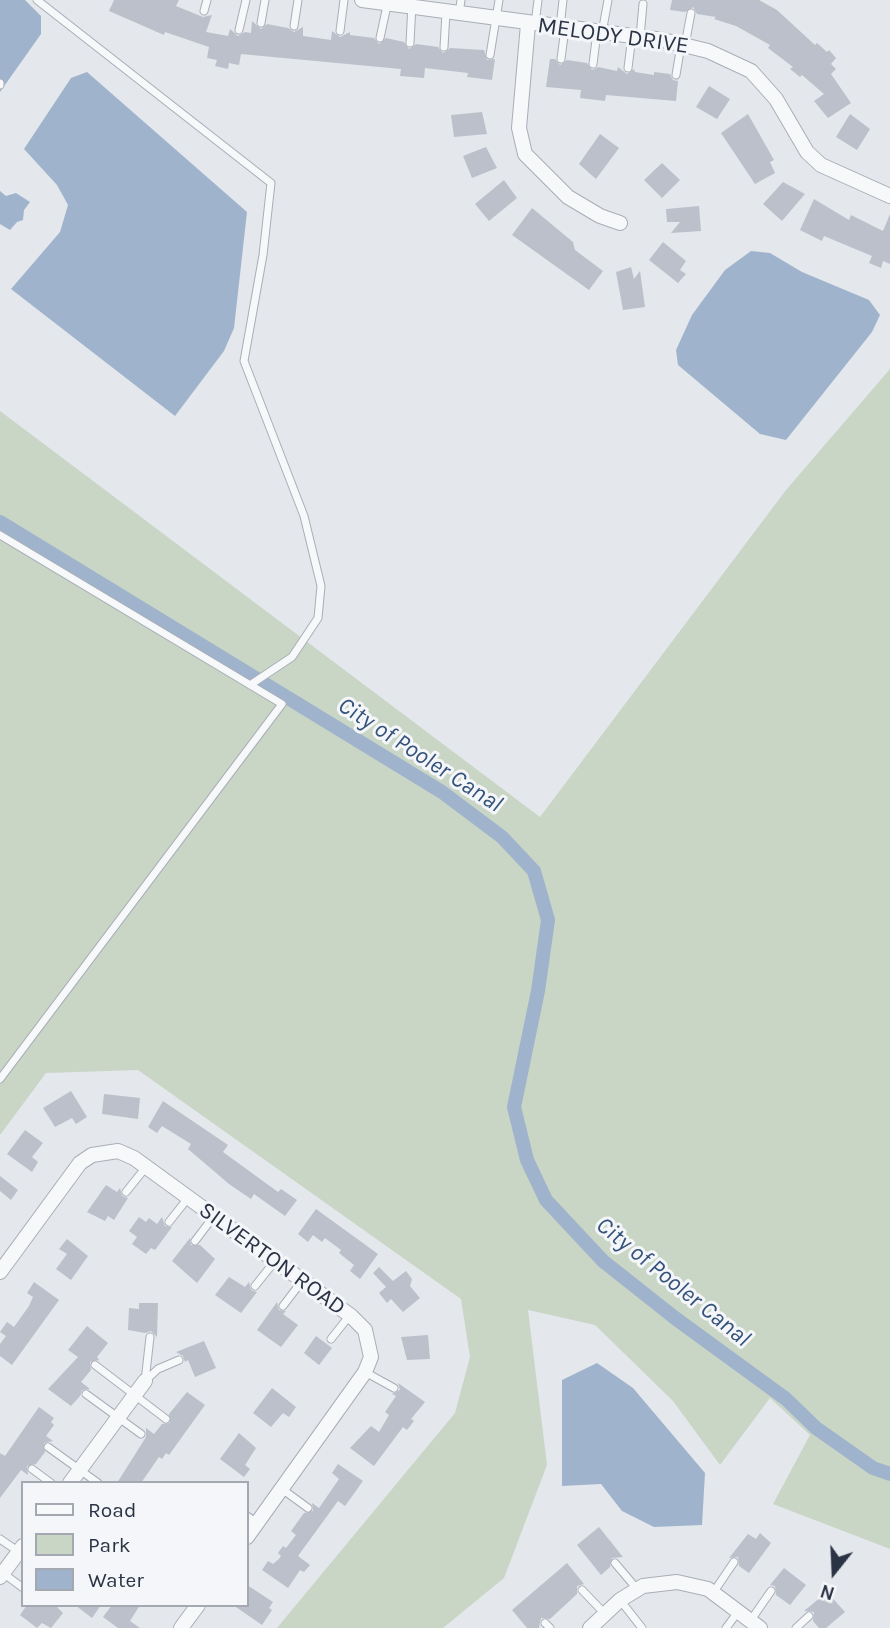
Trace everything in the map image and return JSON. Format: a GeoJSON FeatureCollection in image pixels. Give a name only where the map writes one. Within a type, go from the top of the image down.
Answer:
{"type":"FeatureCollection","features":[{"type":"Feature","properties":{"kind":"street","name":"MELODY DRIVE"},"geometry":{"type":"LineString","coordinates":[[362,0],[456,9],[497,20],[636,37],[708,51],[751,71],[776,99],[799,141],[821,165],[890,196]]}},
{"type":"Feature","properties":{"kind":"street"},"geometry":{"type":"LineString","coordinates":[[531,24],[519,128],[525,154],[568,197],[600,216],[620,223]]}},
{"type":"Feature","properties":{"kind":"street","name":"SILVERTON ROAD"},"geometry":{"type":"LineString","coordinates":[[0,1272],[80,1163],[92,1155],[118,1152],[131,1156],[349,1315],[365,1330],[369,1343],[371,1357],[365,1372]]}},
{"type":"Feature","properties":{"kind":"street"},"geometry":{"type":"LineString","coordinates":[[252,1519],[282,1489],[365,1372]]}},
{"type":"Feature","properties":{"kind":"street"},"geometry":{"type":"LineString","coordinates":[[71,1481],[145,1381]]}},
{"type":"Feature","properties":{"kind":"street"},"geometry":{"type":"LineString","coordinates":[[1,1575],[21,1549]]}},
{"type":"Feature","properties":{"kind":"street"},"geometry":{"type":"LineString","coordinates":[[590,1628],[620,1600],[637,1590],[677,1582],[713,1593],[756,1624]]}},
{"type":"Feature","properties":{"kind":"street"},"geometry":{"type":"LineString","coordinates":[[181,1628],[197,1607]]}},
{"type":"Feature","properties":{"kind":"lane"},"geometry":{"type":"LineString","coordinates":[[37,0],[271,183],[263,255],[244,361],[304,516],[321,586],[318,618],[292,657],[250,685]]}},
{"type":"Feature","properties":{"kind":"lane"},"geometry":{"type":"LineString","coordinates":[[204,11],[207,0]]}},
{"type":"Feature","properties":{"kind":"lane"},"geometry":{"type":"LineString","coordinates":[[239,30],[246,0]]}},
{"type":"Feature","properties":{"kind":"lane"},"geometry":{"type":"LineString","coordinates":[[261,23],[265,0]]}},
{"type":"Feature","properties":{"kind":"lane"},"geometry":{"type":"LineString","coordinates":[[294,26],[298,0]]}},
{"type":"Feature","properties":{"kind":"lane"},"geometry":{"type":"LineString","coordinates":[[340,32],[344,0]]}},
{"type":"Feature","properties":{"kind":"lane"},"geometry":{"type":"LineString","coordinates":[[490,55],[499,0]]}},
{"type":"Feature","properties":{"kind":"lane"},"geometry":{"type":"LineString","coordinates":[[531,24],[538,0]]}},
{"type":"Feature","properties":{"kind":"lane"},"geometry":{"type":"LineString","coordinates":[[561,59],[563,0]]}},
{"type":"Feature","properties":{"kind":"lane"},"geometry":{"type":"LineString","coordinates":[[593,64],[608,0]]}},
{"type":"Feature","properties":{"kind":"lane"},"geometry":{"type":"LineString","coordinates":[[380,38],[388,2]]}},
{"type":"Feature","properties":{"kind":"lane"},"geometry":{"type":"LineString","coordinates":[[410,43],[412,4]]}},
{"type":"Feature","properties":{"kind":"lane"},"geometry":{"type":"LineString","coordinates":[[628,68],[643,4]]}},
{"type":"Feature","properties":{"kind":"lane"},"geometry":{"type":"LineString","coordinates":[[444,47],[456,9]]}},
{"type":"Feature","properties":{"kind":"lane"},"geometry":{"type":"LineString","coordinates":[[676,75],[691,13]]}},
{"type":"Feature","properties":{"kind":"lane"},"geometry":{"type":"LineString","coordinates":[[0,535],[282,704],[0,1079]]}},
{"type":"Feature","properties":{"kind":"lane"},"geometry":{"type":"LineString","coordinates":[[126,1192],[146,1167]]}},
{"type":"Feature","properties":{"kind":"lane"},"geometry":{"type":"LineString","coordinates":[[169,1222],[188,1198]]}},
{"type":"Feature","properties":{"kind":"lane"},"geometry":{"type":"LineString","coordinates":[[195,1241],[214,1216]]}},
{"type":"Feature","properties":{"kind":"lane"},"geometry":{"type":"LineString","coordinates":[[255,1286],[275,1261]]}},
{"type":"Feature","properties":{"kind":"lane"},"geometry":{"type":"LineString","coordinates":[[283,1306],[302,1281]]}},
{"type":"Feature","properties":{"kind":"lane"},"geometry":{"type":"LineString","coordinates":[[331,1339],[349,1315]]}},
{"type":"Feature","properties":{"kind":"lane"},"geometry":{"type":"LineString","coordinates":[[145,1381],[150,1337]]}},
{"type":"Feature","properties":{"kind":"lane"},"geometry":{"type":"LineString","coordinates":[[145,1381],[158,1368],[179,1360]]}},
{"type":"Feature","properties":{"kind":"lane"},"geometry":{"type":"LineString","coordinates":[[95,1365],[166,1419]]}},
{"type":"Feature","properties":{"kind":"lane"},"geometry":{"type":"LineString","coordinates":[[365,1372],[394,1388]]}},
{"type":"Feature","properties":{"kind":"lane"},"geometry":{"type":"LineString","coordinates":[[86,1394],[141,1434]]}},
{"type":"Feature","properties":{"kind":"lane"},"geometry":{"type":"LineString","coordinates":[[48,1447],[95,1481]]}},
{"type":"Feature","properties":{"kind":"lane"},"geometry":{"type":"LineString","coordinates":[[32,1469],[48,1481]]}},
{"type":"Feature","properties":{"kind":"lane"},"geometry":{"type":"LineString","coordinates":[[282,1489],[308,1508]]}},
{"type":"Feature","properties":{"kind":"lane"},"geometry":{"type":"LineString","coordinates":[[0,1539],[21,1548]]}},
{"type":"Feature","properties":{"kind":"lane"},"geometry":{"type":"LineString","coordinates":[[713,1593],[734,1562]]}},
{"type":"Feature","properties":{"kind":"lane"},"geometry":{"type":"LineString","coordinates":[[615,1563],[637,1590]]}},
{"type":"Feature","properties":{"kind":"lane"},"geometry":{"type":"LineString","coordinates":[[1,1575],[21,1587]]}},
{"type":"Feature","properties":{"kind":"lane"},"geometry":{"type":"LineString","coordinates":[[582,1590],[606,1615]]}},
{"type":"Feature","properties":{"kind":"lane"},"geometry":{"type":"LineString","coordinates":[[756,1624],[771,1591]]}},
{"type":"Feature","properties":{"kind":"lane"},"geometry":{"type":"LineString","coordinates":[[620,1600],[642,1628]]}},
{"type":"Feature","properties":{"kind":"lane"},"geometry":{"type":"LineString","coordinates":[[726,1628],[739,1611]]}},
{"type":"Feature","properties":{"kind":"lane"},"geometry":{"type":"LineString","coordinates":[[796,1628],[809,1616]]}},
{"type":"Feature","properties":{"kind":"green space"},"geometry":{"type":"Polygon","coordinates":[[[890,369],[890,1549],[773,1504],[810,1435],[770,1398],[720,1465],[673,1401],[595,1325],[528,1310],[547,1465],[504,1578],[443,1628],[277,1628],[455,1413],[470,1357],[461,1299],[138,1070],[46,1073],[0,1135],[0,411],[540,817],[786,490],[890,369]]]}},
{"type":"Feature","properties":{"kind":"water"},"geometry":{"type":"Polygon","coordinates":[[[0,0],[25,0],[41,16],[41,34],[0,92],[0,0]]]}},
{"type":"Feature","properties":{"kind":"water"},"geometry":{"type":"Polygon","coordinates":[[[87,72],[247,212],[234,328],[224,351],[175,416],[11,289],[60,232],[68,205],[57,185],[24,149],[71,78],[87,72]]]}},
{"type":"Feature","properties":{"kind":"water"},"geometry":{"type":"Polygon","coordinates":[[[0,191],[6,196],[16,193],[30,202],[24,210],[23,220],[10,230],[0,224],[0,191]]]}},
{"type":"Feature","properties":{"kind":"water"},"geometry":{"type":"Polygon","coordinates":[[[751,251],[770,253],[802,272],[869,300],[880,315],[872,332],[786,440],[760,434],[678,365],[676,350],[692,315],[725,270],[751,251]]]}},
{"type":"Feature","properties":{"kind":"water"},"geometry":{"type":"Polygon","coordinates":[[[597,1363],[633,1388],[705,1473],[702,1525],[654,1527],[622,1511],[601,1484],[562,1486],[562,1380],[597,1363]]]}},
{"type":"Feature","properties":{"kind":"building"},"geometry":{"type":"Polygon","coordinates":[[[114,0],[179,0],[176,6],[203,17],[212,15],[206,32],[228,36],[230,29],[238,36],[245,32],[251,33],[252,21],[261,29],[267,24],[288,28],[294,32],[303,27],[303,36],[331,40],[332,31],[340,37],[350,32],[350,35],[374,38],[379,44],[386,38],[404,42],[409,49],[416,44],[438,47],[443,53],[450,48],[484,50],[487,60],[495,59],[492,80],[467,77],[468,73],[425,68],[424,78],[400,76],[401,69],[241,54],[239,65],[229,63],[228,69],[215,66],[217,60],[207,58],[209,47],[165,32],[164,35],[109,11],[114,0]]]}},
{"type":"Feature","properties":{"kind":"building"},"geometry":{"type":"Polygon","coordinates":[[[672,0],[759,0],[777,10],[815,45],[817,43],[827,52],[829,50],[836,58],[831,64],[836,69],[831,74],[851,103],[828,118],[814,101],[824,94],[802,75],[800,77],[790,69],[793,67],[768,48],[770,45],[736,26],[714,19],[716,17],[697,14],[693,7],[685,12],[670,10],[672,0]]]}},
{"type":"Feature","properties":{"kind":"building"},"geometry":{"type":"Polygon","coordinates":[[[550,59],[555,59],[560,65],[567,60],[587,63],[592,70],[598,67],[617,71],[618,67],[627,74],[634,69],[635,72],[654,75],[654,72],[670,74],[673,80],[678,81],[676,101],[606,95],[605,101],[580,98],[581,90],[546,87],[550,59]]]}},
{"type":"Feature","properties":{"kind":"building"},"geometry":{"type":"Polygon","coordinates":[[[709,86],[730,99],[717,119],[696,107],[709,86]]]}},
{"type":"Feature","properties":{"kind":"building"},"geometry":{"type":"Polygon","coordinates":[[[482,112],[487,134],[454,137],[451,115],[482,112]]]}},
{"type":"Feature","properties":{"kind":"building"},"geometry":{"type":"Polygon","coordinates":[[[748,114],[774,160],[770,162],[775,173],[755,184],[721,133],[748,114]]]}},
{"type":"Feature","properties":{"kind":"building"},"geometry":{"type":"Polygon","coordinates":[[[850,114],[870,129],[857,150],[836,137],[850,114]]]}},
{"type":"Feature","properties":{"kind":"building"},"geometry":{"type":"Polygon","coordinates":[[[600,134],[619,148],[596,179],[579,164],[600,134]]]}},
{"type":"Feature","properties":{"kind":"building"},"geometry":{"type":"Polygon","coordinates":[[[486,147],[497,168],[472,178],[463,156],[486,147]]]}},
{"type":"Feature","properties":{"kind":"building"},"geometry":{"type":"Polygon","coordinates":[[[662,163],[680,180],[662,198],[644,180],[662,163]]]}},
{"type":"Feature","properties":{"kind":"building"},"geometry":{"type":"Polygon","coordinates":[[[504,180],[517,198],[489,221],[475,204],[504,180]]]}},
{"type":"Feature","properties":{"kind":"building"},"geometry":{"type":"Polygon","coordinates":[[[783,182],[805,194],[782,221],[763,204],[783,182]]]}},
{"type":"Feature","properties":{"kind":"building"},"geometry":{"type":"Polygon","coordinates":[[[814,199],[849,220],[851,215],[883,231],[890,214],[890,264],[883,261],[881,268],[869,263],[872,256],[824,236],[822,241],[800,230],[814,199]]]}},
{"type":"Feature","properties":{"kind":"building"},"geometry":{"type":"Polygon","coordinates":[[[699,206],[701,231],[671,233],[680,222],[667,222],[666,209],[699,206]]]}},
{"type":"Feature","properties":{"kind":"building"},"geometry":{"type":"Polygon","coordinates":[[[532,208],[573,242],[575,250],[603,271],[589,290],[512,235],[532,208]]]}},
{"type":"Feature","properties":{"kind":"building"},"geometry":{"type":"Polygon","coordinates":[[[663,242],[686,261],[680,270],[686,274],[678,283],[649,260],[663,242]]]}},
{"type":"Feature","properties":{"kind":"building"},"geometry":{"type":"Polygon","coordinates":[[[631,267],[634,279],[640,271],[645,307],[623,310],[616,272],[631,267]]]}},
{"type":"Feature","properties":{"kind":"building"},"geometry":{"type":"Polygon","coordinates":[[[71,1091],[87,1117],[76,1124],[72,1118],[55,1127],[43,1108],[71,1091]]]}},
{"type":"Feature","properties":{"kind":"building"},"geometry":{"type":"Polygon","coordinates":[[[104,1094],[140,1098],[138,1119],[102,1114],[104,1094]]]}},
{"type":"Feature","properties":{"kind":"building"},"geometry":{"type":"Polygon","coordinates":[[[163,1101],[228,1145],[223,1152],[278,1192],[281,1189],[297,1200],[285,1216],[254,1194],[251,1199],[229,1184],[188,1149],[191,1144],[162,1126],[157,1133],[148,1127],[163,1101]]]}},
{"type":"Feature","properties":{"kind":"building"},"geometry":{"type":"Polygon","coordinates":[[[25,1130],[43,1143],[32,1157],[38,1162],[32,1172],[7,1154],[25,1130]]]}},
{"type":"Feature","properties":{"kind":"building"},"geometry":{"type":"Polygon","coordinates":[[[0,1176],[18,1190],[11,1200],[0,1191],[0,1176]]]}},
{"type":"Feature","properties":{"kind":"building"},"geometry":{"type":"Polygon","coordinates":[[[106,1185],[117,1192],[120,1188],[122,1196],[128,1198],[114,1220],[108,1216],[105,1221],[87,1212],[106,1185]]]}},
{"type":"Feature","properties":{"kind":"building"},"geometry":{"type":"Polygon","coordinates":[[[316,1209],[378,1254],[360,1279],[350,1271],[354,1265],[339,1253],[341,1250],[325,1238],[322,1242],[313,1235],[308,1242],[298,1234],[316,1209]]]}},
{"type":"Feature","properties":{"kind":"building"},"geometry":{"type":"Polygon","coordinates":[[[139,1217],[146,1222],[149,1218],[157,1224],[162,1217],[165,1226],[172,1227],[155,1250],[151,1248],[146,1254],[132,1244],[137,1237],[129,1231],[139,1217]]]}},
{"type":"Feature","properties":{"kind":"building"},"geometry":{"type":"Polygon","coordinates":[[[190,1238],[191,1245],[200,1245],[215,1259],[197,1283],[172,1261],[190,1238]]]}},
{"type":"Feature","properties":{"kind":"building"},"geometry":{"type":"Polygon","coordinates":[[[67,1239],[88,1256],[71,1280],[56,1269],[67,1254],[59,1249],[67,1239]]]}},
{"type":"Feature","properties":{"kind":"building"},"geometry":{"type":"Polygon","coordinates":[[[379,1267],[393,1281],[406,1271],[412,1279],[410,1286],[420,1298],[403,1312],[391,1299],[387,1303],[379,1293],[386,1287],[373,1273],[379,1267]]]}},
{"type":"Feature","properties":{"kind":"building"},"geometry":{"type":"Polygon","coordinates":[[[229,1277],[245,1287],[249,1282],[251,1290],[257,1292],[241,1313],[215,1295],[229,1277]]]}},
{"type":"Feature","properties":{"kind":"building"},"geometry":{"type":"Polygon","coordinates":[[[34,1282],[59,1300],[12,1365],[0,1356],[0,1344],[6,1336],[0,1332],[7,1322],[14,1327],[29,1306],[33,1297],[27,1293],[34,1282]]]}},
{"type":"Feature","properties":{"kind":"building"},"geometry":{"type":"Polygon","coordinates":[[[277,1302],[279,1310],[286,1311],[283,1314],[298,1325],[281,1347],[257,1330],[277,1302]]]}},
{"type":"Feature","properties":{"kind":"building"},"geometry":{"type":"Polygon","coordinates":[[[139,1303],[158,1303],[157,1337],[151,1331],[145,1333],[128,1330],[129,1308],[139,1309],[139,1303]]]}},
{"type":"Feature","properties":{"kind":"building"},"geometry":{"type":"Polygon","coordinates":[[[87,1326],[108,1343],[97,1357],[99,1360],[90,1362],[91,1370],[81,1382],[90,1389],[82,1390],[71,1406],[48,1389],[78,1357],[68,1350],[87,1326]]]}},
{"type":"Feature","properties":{"kind":"building"},"geometry":{"type":"Polygon","coordinates":[[[428,1335],[430,1359],[407,1360],[401,1337],[428,1335]]]}},
{"type":"Feature","properties":{"kind":"building"},"geometry":{"type":"Polygon","coordinates":[[[316,1336],[332,1348],[319,1365],[304,1353],[316,1336]]]}},
{"type":"Feature","properties":{"kind":"building"},"geometry":{"type":"Polygon","coordinates":[[[204,1341],[216,1368],[195,1377],[188,1360],[185,1362],[183,1356],[176,1352],[204,1341]]]}},
{"type":"Feature","properties":{"kind":"building"},"geometry":{"type":"Polygon","coordinates":[[[398,1383],[425,1402],[411,1419],[414,1421],[407,1430],[403,1427],[374,1466],[350,1448],[371,1426],[379,1432],[389,1415],[385,1412],[396,1396],[392,1394],[400,1390],[398,1383]]]}},
{"type":"Feature","properties":{"kind":"building"},"geometry":{"type":"Polygon","coordinates":[[[272,1388],[296,1407],[289,1417],[283,1413],[271,1427],[253,1413],[272,1388]]]}},
{"type":"Feature","properties":{"kind":"building"},"geometry":{"type":"Polygon","coordinates":[[[187,1392],[205,1405],[169,1455],[166,1453],[162,1459],[159,1457],[142,1481],[118,1481],[146,1437],[146,1428],[154,1434],[162,1424],[170,1423],[169,1414],[187,1392]]]}},
{"type":"Feature","properties":{"kind":"building"},"geometry":{"type":"Polygon","coordinates":[[[39,1407],[54,1418],[51,1422],[54,1425],[46,1436],[53,1441],[44,1443],[45,1452],[36,1464],[27,1466],[28,1475],[21,1470],[0,1498],[0,1453],[5,1456],[39,1407]]]}},
{"type":"Feature","properties":{"kind":"building"},"geometry":{"type":"Polygon","coordinates":[[[239,1433],[256,1448],[245,1465],[250,1469],[244,1477],[220,1459],[239,1433]]]}},
{"type":"Feature","properties":{"kind":"building"},"geometry":{"type":"Polygon","coordinates":[[[338,1464],[363,1481],[345,1506],[338,1501],[298,1556],[310,1565],[304,1572],[300,1570],[288,1588],[262,1570],[268,1561],[273,1564],[279,1559],[281,1556],[278,1553],[283,1546],[286,1548],[296,1535],[291,1531],[304,1513],[313,1511],[312,1503],[319,1508],[339,1479],[332,1473],[338,1464]]]}},
{"type":"Feature","properties":{"kind":"building"},"geometry":{"type":"Polygon","coordinates":[[[599,1527],[623,1557],[612,1558],[610,1567],[601,1575],[577,1545],[599,1527]]]}},
{"type":"Feature","properties":{"kind":"building"},"geometry":{"type":"Polygon","coordinates":[[[760,1533],[771,1543],[749,1573],[739,1566],[738,1557],[729,1558],[748,1534],[756,1539],[760,1533]]]}},
{"type":"Feature","properties":{"kind":"building"},"geometry":{"type":"Polygon","coordinates":[[[567,1563],[584,1584],[577,1586],[577,1594],[550,1619],[541,1618],[539,1628],[527,1628],[512,1610],[567,1563]]]}},
{"type":"Feature","properties":{"kind":"building"},"geometry":{"type":"Polygon","coordinates":[[[784,1568],[806,1585],[790,1605],[776,1595],[775,1586],[770,1585],[784,1568]]]}},
{"type":"Feature","properties":{"kind":"building"},"geometry":{"type":"Polygon","coordinates":[[[248,1586],[273,1602],[269,1608],[272,1610],[262,1625],[236,1607],[248,1607],[248,1586]]]}},
{"type":"Feature","properties":{"kind":"building"},"geometry":{"type":"Polygon","coordinates":[[[827,1592],[845,1612],[826,1628],[819,1628],[813,1621],[814,1612],[804,1611],[827,1592]]]}},
{"type":"Feature","properties":{"kind":"building"},"geometry":{"type":"Polygon","coordinates":[[[26,1607],[57,1607],[63,1613],[51,1628],[42,1623],[37,1628],[20,1615],[26,1607]]]}},
{"type":"Feature","properties":{"kind":"building"},"geometry":{"type":"Polygon","coordinates":[[[78,1607],[100,1607],[92,1618],[78,1607]]]}},
{"type":"Feature","properties":{"kind":"building"},"geometry":{"type":"Polygon","coordinates":[[[110,1607],[139,1607],[130,1621],[140,1628],[118,1628],[103,1617],[110,1607]]]}},
{"type":"Feature","properties":{"kind":"waterway","name":"City of Pooler Canal"},"geometry":{"type":"LineString","coordinates":[[0,522],[442,792],[502,837],[534,871],[548,920],[538,991],[514,1107],[527,1160],[546,1200],[603,1261],[675,1318],[786,1399],[816,1428],[873,1468],[890,1474]]}}]}
